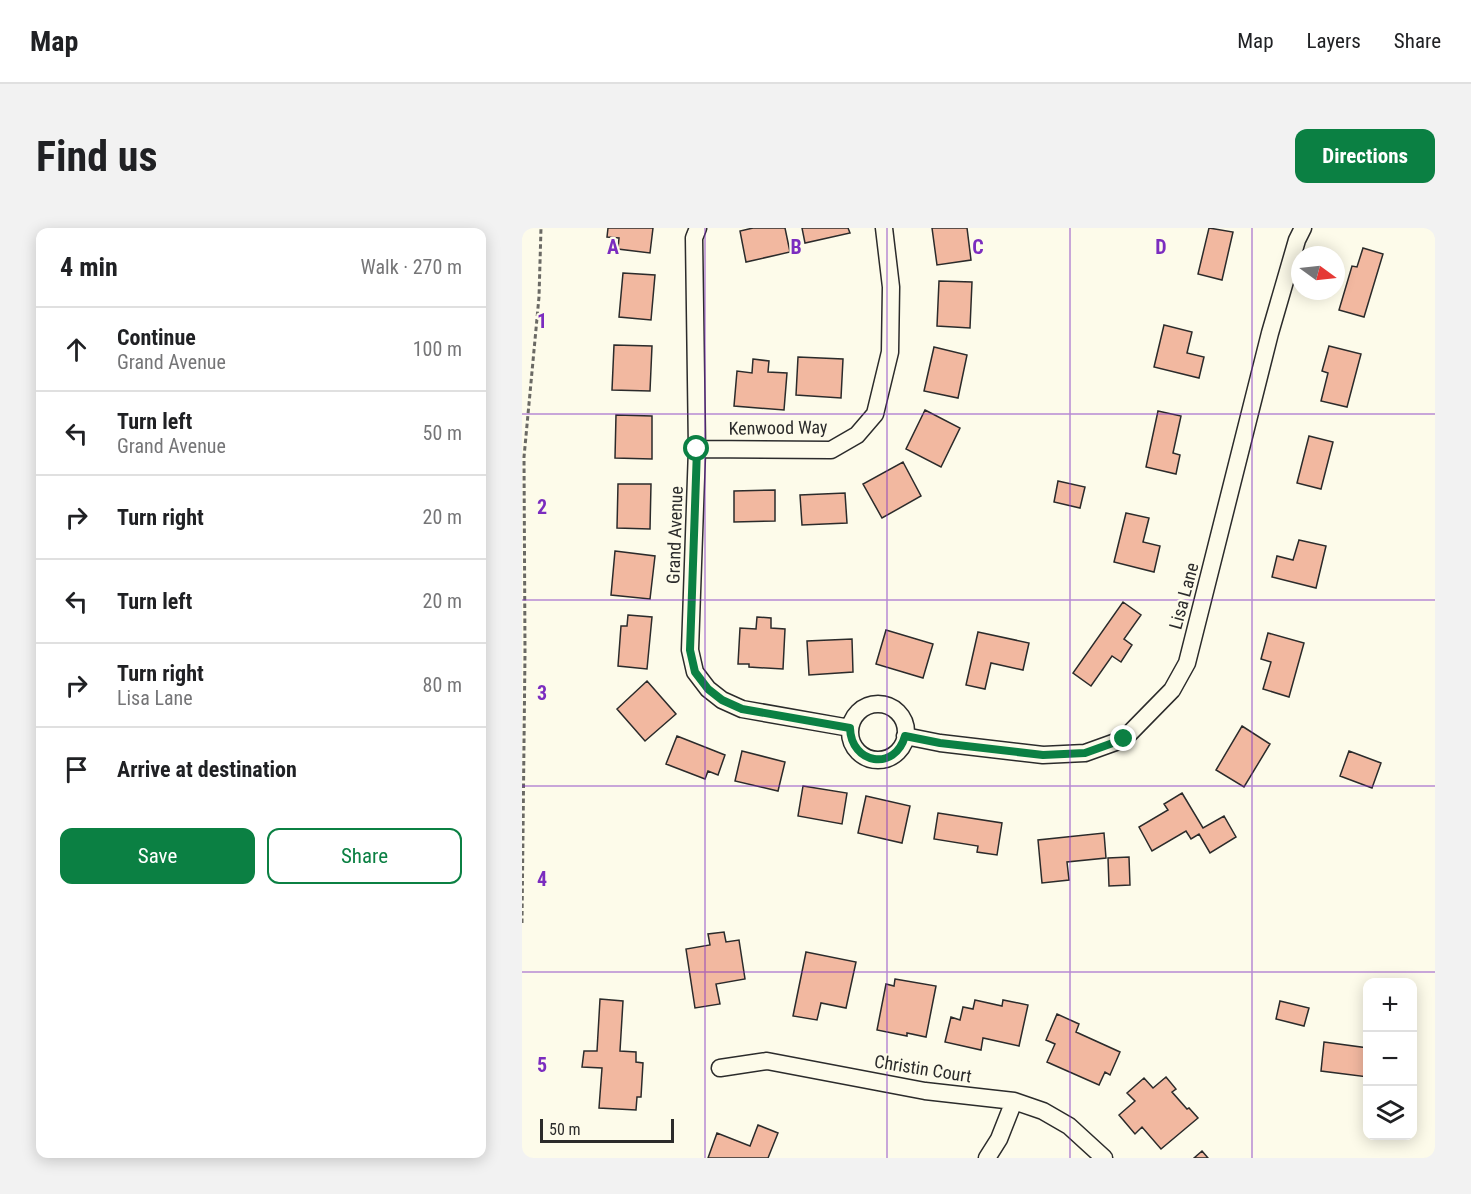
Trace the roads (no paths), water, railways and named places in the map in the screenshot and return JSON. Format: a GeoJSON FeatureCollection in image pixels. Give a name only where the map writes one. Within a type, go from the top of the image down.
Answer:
{"type":"FeatureCollection","features":[{"type":"Feature","properties":{"kind":"street","name":"Grand Avenue"},"geometry":{"type":"LineString","coordinates":[[698,228],[694,238],[697,449],[690,650],[695,672],[708,689],[722,700],[742,709],[850,728]]}},
{"type":"Feature","properties":{"kind":"street","name":"Kenwood Way"},"geometry":{"type":"LineString","coordinates":[[697,449],[831,450],[857,435],[875,414],[890,352],[891,287],[884,228]]}},
{"type":"Feature","properties":{"kind":"street","name":"Lisa Lane"},"geometry":{"type":"LineString","coordinates":[[905,736],[940,743],[1043,755],[1085,753],[1124,739],[1172,690],[1187,663],[1270,333],[1297,240],[1303,228]]}},
{"type":"Feature","properties":{"kind":"street"},"geometry":{"type":"LineString","coordinates":[[880,704],[898,713],[904,722],[905,736],[898,750],[891,756],[872,759],[856,750],[850,737],[850,728],[859,711],[868,706],[880,704]]}},
{"type":"Feature","properties":{"kind":"street","name":"Christin Court"},"geometry":{"type":"LineString","coordinates":[[720,1068],[767,1061],[925,1091],[1014,1101],[1043,1111],[1069,1126],[1082,1135],[1104,1158]]}},
{"type":"Feature","properties":{"kind":"street"},"geometry":{"type":"LineString","coordinates":[[987,1158],[999,1139],[1014,1101]]}}]}
